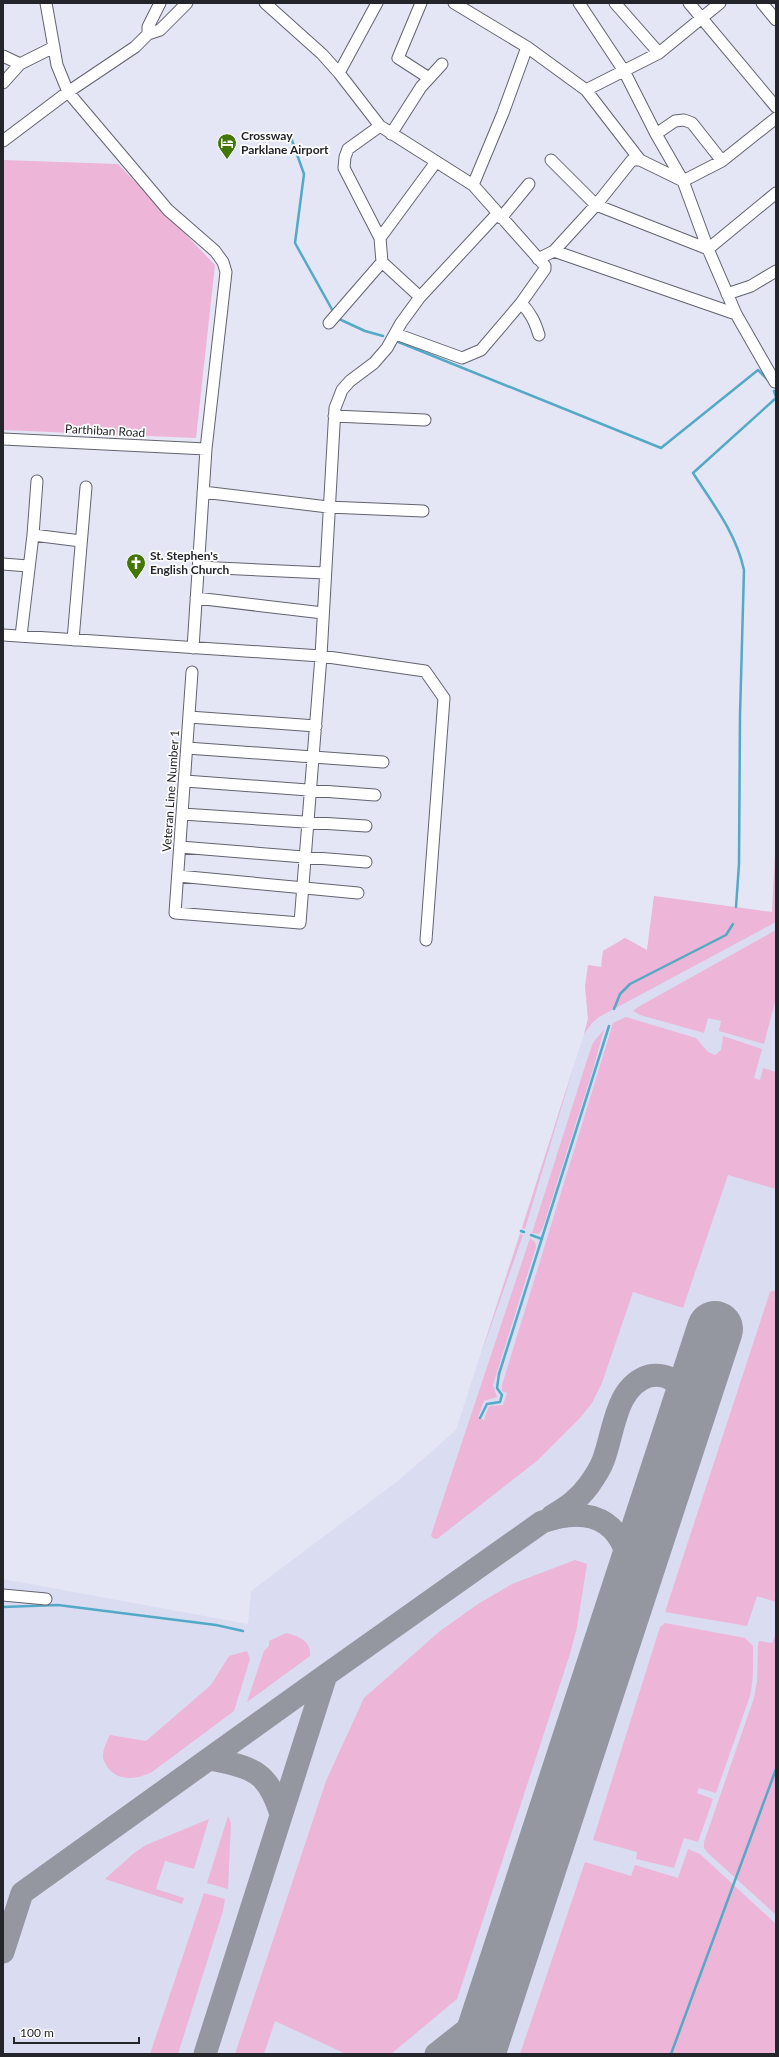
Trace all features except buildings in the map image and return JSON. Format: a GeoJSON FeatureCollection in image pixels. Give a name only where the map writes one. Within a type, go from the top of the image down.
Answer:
{"type":"FeatureCollection","features":[{"type":"Feature","properties":{"kind":"street"},"geometry":{"type":"LineString","coordinates":[[148,34],[148,27],[160,3]]}},
{"type":"Feature","properties":{"kind":"street"},"geometry":{"type":"LineString","coordinates":[[3,141],[68,92],[135,47],[148,34],[160,30],[187,3]]}},
{"type":"Feature","properties":{"kind":"street"},"geometry":{"type":"LineString","coordinates":[[265,3],[322,54],[339,73],[380,126],[473,186],[545,266],[545,270],[521,303],[481,350],[462,358],[396,334]]}},
{"type":"Feature","properties":{"kind":"street"},"geometry":{"type":"LineString","coordinates":[[339,73],[377,3]]}},
{"type":"Feature","properties":{"kind":"street"},"geometry":{"type":"LineString","coordinates":[[421,3],[398,58],[429,78]]}},
{"type":"Feature","properties":{"kind":"street"},"geometry":{"type":"LineString","coordinates":[[454,3],[527,47],[586,90],[640,160]]}},
{"type":"Feature","properties":{"kind":"street"},"geometry":{"type":"LineString","coordinates":[[579,3],[624,71],[656,134],[683,181],[708,249],[727,294],[736,314],[774,384]]}},
{"type":"Feature","properties":{"kind":"street"},"geometry":{"type":"LineString","coordinates":[[615,3],[659,53]]}},
{"type":"Feature","properties":{"kind":"street"},"geometry":{"type":"LineString","coordinates":[[689,3],[776,107]]}},
{"type":"Feature","properties":{"kind":"street"},"geometry":{"type":"LineString","coordinates":[[586,90],[659,53],[720,3]]}},
{"type":"Feature","properties":{"kind":"street"},"geometry":{"type":"LineString","coordinates":[[762,3],[776,20]]}},
{"type":"Feature","properties":{"kind":"street"},"geometry":{"type":"LineString","coordinates":[[47,4],[57,65],[68,92],[168,210],[215,251],[223,262],[226,272],[206,449],[193,648]]}},
{"type":"Feature","properties":{"kind":"street"},"geometry":{"type":"LineString","coordinates":[[3,83],[20,64],[54,47]]}},
{"type":"Feature","properties":{"kind":"street"},"geometry":{"type":"LineString","coordinates":[[473,186],[503,113],[527,47]]}},
{"type":"Feature","properties":{"kind":"street"},"geometry":{"type":"LineString","coordinates":[[3,56],[20,64]]}},
{"type":"Feature","properties":{"kind":"street"},"geometry":{"type":"LineString","coordinates":[[391,134],[421,87],[442,64]]}},
{"type":"Feature","properties":{"kind":"street"},"geometry":{"type":"LineString","coordinates":[[683,181],[722,161],[776,118]]}},
{"type":"Feature","properties":{"kind":"street"},"geometry":{"type":"LineString","coordinates":[[656,134],[675,122],[684,120],[692,123],[722,161]]}},
{"type":"Feature","properties":{"kind":"street"},"geometry":{"type":"LineString","coordinates":[[380,126],[348,149],[345,157],[344,168],[380,238],[382,262],[420,297]]}},
{"type":"Feature","properties":{"kind":"street"},"geometry":{"type":"LineString","coordinates":[[552,160],[596,205],[708,249]]}},
{"type":"Feature","properties":{"kind":"street"},"geometry":{"type":"LineString","coordinates":[[538,259],[554,251],[596,205],[632,160],[640,160],[683,181]]}},
{"type":"Feature","properties":{"kind":"street"},"geometry":{"type":"LineString","coordinates":[[380,238],[436,162]]}},
{"type":"Feature","properties":{"kind":"street"},"geometry":{"type":"LineString","coordinates":[[303,889],[321,656],[334,416],[342,390],[350,380],[374,363],[396,334],[401,323],[420,297],[528,184]]}},
{"type":"Feature","properties":{"kind":"street"},"geometry":{"type":"LineString","coordinates":[[708,249],[776,193]]}},
{"type":"Feature","properties":{"kind":"street"},"geometry":{"type":"LineString","coordinates":[[554,251],[736,314]]}},
{"type":"Feature","properties":{"kind":"street"},"geometry":{"type":"LineString","coordinates":[[328,323],[382,262]]}},
{"type":"Feature","properties":{"kind":"street"},"geometry":{"type":"LineString","coordinates":[[727,294],[751,286],[776,271]]}},
{"type":"Feature","properties":{"kind":"street"},"geometry":{"type":"LineString","coordinates":[[521,303],[535,322],[539,335]]}},
{"type":"Feature","properties":{"kind":"street"},"geometry":{"type":"LineString","coordinates":[[334,416],[425,420]]}},
{"type":"Feature","properties":{"kind":"street","name":"Parthiban Road"},"geometry":{"type":"LineString","coordinates":[[3,439],[206,449]]}},
{"type":"Feature","properties":{"kind":"street"},"geometry":{"type":"LineString","coordinates":[[21,636],[37,481]]}},
{"type":"Feature","properties":{"kind":"street"},"geometry":{"type":"LineString","coordinates":[[73,640],[86,487]]}},
{"type":"Feature","properties":{"kind":"street"},"geometry":{"type":"LineString","coordinates":[[203,492],[328,507],[423,511]]}},
{"type":"Feature","properties":{"kind":"street"},"geometry":{"type":"LineString","coordinates":[[32,535],[81,541]]}},
{"type":"Feature","properties":{"kind":"street"},"geometry":{"type":"LineString","coordinates":[[3,564],[28,566]]}},
{"type":"Feature","properties":{"kind":"street"},"geometry":{"type":"LineString","coordinates":[[198,567],[325,573]]}},
{"type":"Feature","properties":{"kind":"street"},"geometry":{"type":"LineString","coordinates":[[196,598],[323,613]]}},
{"type":"Feature","properties":{"kind":"street"},"geometry":{"type":"LineString","coordinates":[[3,635],[321,656],[425,671],[444,698],[426,940]]}},
{"type":"Feature","properties":{"kind":"street","name":"Veteran Line Number 1"},"geometry":{"type":"LineString","coordinates":[[192,672],[175,913],[300,924],[303,889]]}},
{"type":"Feature","properties":{"kind":"street"},"geometry":{"type":"LineString","coordinates":[[189,717],[316,726]]}},
{"type":"Feature","properties":{"kind":"street"},"geometry":{"type":"LineString","coordinates":[[187,748],[383,762]]}},
{"type":"Feature","properties":{"kind":"street"},"geometry":{"type":"LineString","coordinates":[[185,781],[375,795]]}},
{"type":"Feature","properties":{"kind":"street"},"geometry":{"type":"LineString","coordinates":[[182,814],[366,826]]}},
{"type":"Feature","properties":{"kind":"street"},"geometry":{"type":"LineString","coordinates":[[180,847],[366,862]]}},
{"type":"Feature","properties":{"kind":"street"},"geometry":{"type":"LineString","coordinates":[[178,876],[358,893]]}},
{"type":"Feature","properties":{"kind":"street"},"geometry":{"type":"LineString","coordinates":[[3,1595],[46,1599]]}},
{"type":"Feature","properties":{"kind":"shaded area"},"geometry":{"type":"Polygon","coordinates":[[[3,160],[118,164],[215,265],[196,438],[3,430],[3,160]]]}},
{"type":"Feature","properties":{"kind":"shaded area"},"geometry":{"type":"Polygon","coordinates":[[[775,855],[776,2054],[3,2054],[3,1579],[248,1624],[251,1591],[399,1480],[456,1430],[584,1034],[588,1019],[585,986],[588,965],[601,967],[603,951],[625,938],[647,950],[654,896],[772,912],[775,855]]]}},
{"type":"Feature","properties":{"kind":"shaded area"},"geometry":{"type":"Polygon","coordinates":[[[775,855],[776,922],[599,1017],[592,1023],[584,1034],[588,1019],[585,986],[588,965],[601,967],[603,951],[625,938],[647,950],[654,896],[772,912],[775,855]]]}},
{"type":"Feature","properties":{"kind":"shaded area"},"geometry":{"type":"Polygon","coordinates":[[[776,930],[776,998],[764,1044],[719,1031],[721,1021],[708,1018],[704,1033],[640,1015],[633,1011],[638,1007],[776,930]]]}},
{"type":"Feature","properties":{"kind":"shaded area"},"geometry":{"type":"Polygon","coordinates":[[[626,1017],[696,1038],[708,1052],[715,1055],[721,1050],[723,1036],[762,1049],[754,1078],[760,1080],[763,1068],[776,1072],[776,1189],[728,1175],[683,1308],[633,1292],[602,1383],[592,1403],[580,1418],[538,1460],[437,1539],[433,1538],[431,1536],[434,1526],[530,1238],[535,1242],[536,1247],[493,1385],[497,1397],[484,1401],[478,1417],[484,1420],[489,1406],[503,1405],[507,1393],[502,1391],[502,1385],[613,1023],[626,1017]]]}},
{"type":"Feature","properties":{"kind":"shaded area"},"geometry":{"type":"Polygon","coordinates":[[[604,1029],[593,1069],[543,1227],[539,1234],[532,1233],[588,1057],[593,1043],[604,1029]]]}},
{"type":"Feature","properties":{"kind":"shaded area"},"geometry":{"type":"Polygon","coordinates":[[[575,1062],[525,1229],[522,1228],[575,1062]]]}},
{"type":"Feature","properties":{"kind":"shaded area"},"geometry":{"type":"Polygon","coordinates":[[[520,1234],[523,1235],[481,1354],[520,1234]]]}},
{"type":"Feature","properties":{"kind":"shaded area"},"geometry":{"type":"Polygon","coordinates":[[[776,1290],[776,1602],[757,1596],[747,1626],[665,1612],[770,1292],[776,1290]]]}},
{"type":"Feature","properties":{"kind":"shaded area"},"geometry":{"type":"Polygon","coordinates":[[[575,1560],[587,1564],[577,1627],[570,1654],[457,1999],[391,2054],[346,2054],[275,2021],[264,2054],[235,2054],[326,1781],[364,1698],[440,1631],[478,1604],[512,1584],[575,1560]]]}},
{"type":"Feature","properties":{"kind":"shaded area"},"geometry":{"type":"Polygon","coordinates":[[[665,1623],[745,1638],[753,1646],[753,1677],[750,1696],[716,1793],[699,1788],[697,1793],[713,1799],[698,1842],[684,1838],[674,1868],[636,1859],[637,1852],[593,1840],[660,1627],[665,1623]]]}},
{"type":"Feature","properties":{"kind":"shaded area"},"geometry":{"type":"Polygon","coordinates":[[[776,1632],[776,1915],[708,1853],[704,1848],[704,1842],[754,1698],[757,1681],[759,1641],[772,1643],[776,1632]]]}},
{"type":"Feature","properties":{"kind":"shaded area"},"geometry":{"type":"Polygon","coordinates":[[[286,1633],[303,1640],[309,1646],[310,1656],[247,1702],[264,1651],[269,1646],[269,1641],[286,1633]]]}},
{"type":"Feature","properties":{"kind":"shaded area"},"geometry":{"type":"Polygon","coordinates":[[[247,1651],[250,1659],[234,1711],[152,1772],[135,1778],[129,1778],[118,1776],[108,1768],[103,1756],[104,1748],[110,1735],[146,1741],[211,1685],[229,1656],[247,1651]]]}},
{"type":"Feature","properties":{"kind":"shaded area"},"geometry":{"type":"Polygon","coordinates":[[[228,1816],[231,1823],[228,1889],[207,1883],[228,1816]]]}},
{"type":"Feature","properties":{"kind":"shaded area"},"geometry":{"type":"Polygon","coordinates":[[[209,1819],[194,1869],[165,1861],[156,1889],[184,1898],[182,1904],[105,1879],[133,1854],[146,1845],[209,1819]]]}},
{"type":"Feature","properties":{"kind":"shaded area"},"geometry":{"type":"Polygon","coordinates":[[[688,1849],[700,1854],[776,1924],[776,2048],[773,2054],[520,2054],[585,1862],[631,1876],[635,1865],[678,1878],[688,1849]]]}},
{"type":"Feature","properties":{"kind":"shaded area"},"geometry":{"type":"Polygon","coordinates":[[[204,1893],[225,1899],[223,1911],[178,2054],[150,2054],[204,1893]]]}},
{"type":"Feature","properties":{"kind":"waterway"},"geometry":{"type":"LineString","coordinates":[[290,135],[304,174],[295,243],[334,313]]}},
{"type":"Feature","properties":{"kind":"waterway"},"geometry":{"type":"LineString","coordinates":[[339,319],[365,331],[383,336]]}},
{"type":"Feature","properties":{"kind":"waterway"},"geometry":{"type":"LineString","coordinates":[[396,341],[661,448],[758,370],[768,380]]}},
{"type":"Feature","properties":{"kind":"waterway"},"geometry":{"type":"LineString","coordinates":[[774,391],[776,397]]}},
{"type":"Feature","properties":{"kind":"waterway"},"geometry":{"type":"LineString","coordinates":[[736,907],[739,864],[740,715],[744,570],[730,531],[693,473],[776,398]]}},
{"type":"Feature","properties":{"kind":"waterway"},"geometry":{"type":"LineString","coordinates":[[614,1009],[620,994],[630,984],[726,935],[733,924]]}},
{"type":"Feature","properties":{"kind":"waterway"},"geometry":{"type":"LineString","coordinates":[[480,1418],[487,1404],[500,1402],[502,1395],[497,1388],[499,1374],[609,1026]]}},
{"type":"Feature","properties":{"kind":"waterway"},"geometry":{"type":"LineString","coordinates":[[531,1235],[542,1239]]}},
{"type":"Feature","properties":{"kind":"waterway"},"geometry":{"type":"LineString","coordinates":[[3,1607],[58,1605],[216,1625],[243,1631]]}},
{"type":"Feature","properties":{"kind":"waterway"},"geometry":{"type":"LineString","coordinates":[[671,2054],[776,1769]]}},
{"type":"Feature","properties":{"kind":"taxiway"},"geometry":{"type":"LineString","coordinates":[[552,1516],[577,1499],[595,1476],[607,1450],[613,1424],[622,1400],[638,1381],[649,1376],[656,1375],[672,1380],[684,1391],[687,1398],[688,1411]]}},
{"type":"Feature","properties":{"kind":"taxiway"},"geometry":{"type":"LineString","coordinates":[[3,1952],[22,1893],[542,1522],[561,1517],[578,1515],[593,1518],[606,1524],[616,1533],[623,1546],[629,1562],[631,1582]]}},
{"type":"Feature","properties":{"kind":"taxiway"},"geometry":{"type":"LineString","coordinates":[[205,2054],[326,1675]]}},
{"type":"Feature","properties":{"kind":"taxiway"},"geometry":{"type":"LineString","coordinates":[[210,1759],[237,1765],[256,1773],[270,1788],[276,1799],[281,1814]]}},
{"type":"Feature","properties":{"kind":"taxiway"},"geometry":{"type":"LineString","coordinates":[[436,2054],[474,2024],[487,2009],[502,1978]]}},
{"type":"Feature","properties":{"kind":"runway"},"geometry":{"type":"LineString","coordinates":[[477,2054],[715,1329]]}},
{"type":"Feature","properties":{"kind":"place","name":"Crossway Parklane Airport"},"geometry":{"type":"Point","coordinates":[227,160]}},
{"type":"Feature","properties":{"kind":"place","name":"St. Stephen's English Church"},"geometry":{"type":"Point","coordinates":[136,580]}}]}
